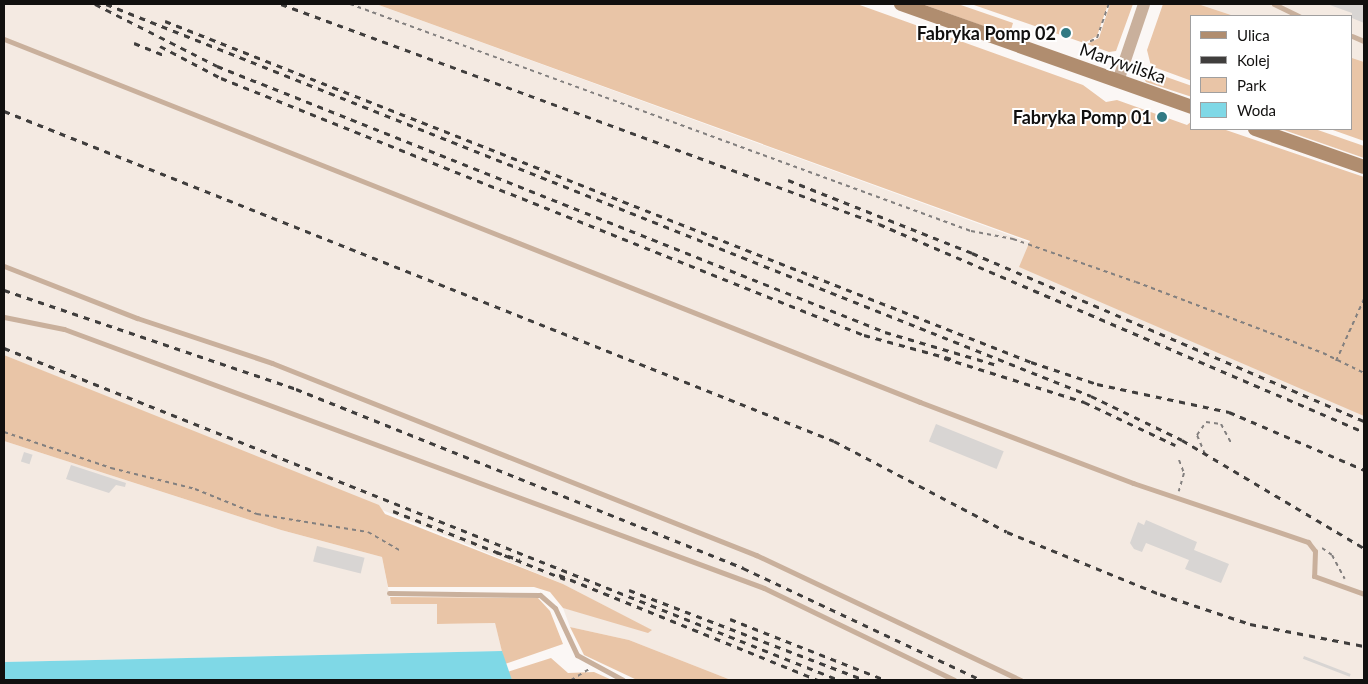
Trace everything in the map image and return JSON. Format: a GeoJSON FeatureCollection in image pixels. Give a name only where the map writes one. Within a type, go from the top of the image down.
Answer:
{"type":"FeatureCollection","features":[{"type":"Feature","properties":{"kind":"main road","name":"Marywilska"},"geometry":{"type":"LineString","coordinates":[[900,4],[1190,106]]}},
{"type":"Feature","properties":{"kind":"main road"},"geometry":{"type":"LineString","coordinates":[[1258,130],[1364,167]]}},
{"type":"Feature","properties":{"kind":"street"},"geometry":{"type":"LineString","coordinates":[[1118,81],[1144,4]]}},
{"type":"Feature","properties":{"kind":"lane"},"geometry":{"type":"LineString","coordinates":[[1274,4],[1297,15]]}},
{"type":"Feature","properties":{"kind":"lane"},"geometry":{"type":"LineString","coordinates":[[4,39],[920,402],[1314,548],[1314,576],[1364,594]]}},
{"type":"Feature","properties":{"kind":"lane"},"geometry":{"type":"LineString","coordinates":[[4,266],[137,318],[272,362],[756,555],[1021,680]]}},
{"type":"Feature","properties":{"kind":"lane"},"geometry":{"type":"LineString","coordinates":[[4,317],[64,328],[764,588],[954,680]]}},
{"type":"Feature","properties":{"kind":"lane"},"geometry":{"type":"LineString","coordinates":[[389,593],[540,595],[555,608],[571,647],[593,667],[623,680]]}},
{"type":"Feature","properties":{"kind":"path"},"geometry":{"type":"LineString","coordinates":[[350,4],[971,231],[1013,239],[1136,282],[1336,361],[1364,374]]}},
{"type":"Feature","properties":{"kind":"path"},"geometry":{"type":"LineString","coordinates":[[1083,45],[1097,38],[1109,4]]}},
{"type":"Feature","properties":{"kind":"path"},"geometry":{"type":"LineString","coordinates":[[1336,361],[1364,299]]}},
{"type":"Feature","properties":{"kind":"path"},"geometry":{"type":"LineString","coordinates":[[1205,454],[1198,435],[1206,422],[1221,424],[1231,443]]}},
{"type":"Feature","properties":{"kind":"path"},"geometry":{"type":"LineString","coordinates":[[4,432],[111,468],[195,489],[258,514],[368,532],[401,551]]}},
{"type":"Feature","properties":{"kind":"path"},"geometry":{"type":"LineString","coordinates":[[1177,498],[1184,476],[1179,460]]}},
{"type":"Feature","properties":{"kind":"path"},"geometry":{"type":"LineString","coordinates":[[1314,548],[1329,552],[1354,591]]}},
{"type":"Feature","properties":{"kind":"path"},"geometry":{"type":"LineString","coordinates":[[571,680],[593,667]]}},
{"type":"Feature","properties":{"kind":"shaded area"},"geometry":{"type":"Polygon","coordinates":[[[4,4],[376,4],[1364,364],[1364,680],[731,680],[629,640],[570,627],[563,608],[651,630],[563,584],[4,355],[4,4]]]}},
{"type":"Feature","properties":{"kind":"shaded area"},"geometry":{"type":"Polygon","coordinates":[[[1198,4],[1364,4],[1364,62],[1353,58],[1353,15],[1231,15],[1198,4]]]}},
{"type":"Feature","properties":{"kind":"shaded area"},"geometry":{"type":"Polygon","coordinates":[[[4,441],[281,530],[382,557],[391,604],[437,604],[437,624],[495,623],[502,651],[4,662],[4,441]]]}},
{"type":"Feature","properties":{"kind":"green space"},"geometry":{"type":"Polygon","coordinates":[[[376,4],[857,4],[1083,85],[1106,102],[1117,100],[1187,125],[1190,123],[1190,130],[1226,130],[1364,177],[1364,416],[1019,267],[1030,241],[376,4]]]}},
{"type":"Feature","properties":{"kind":"green space"},"geometry":{"type":"Polygon","coordinates":[[[922,4],[958,4],[1013,23],[1010,33],[1000,32],[922,4]]]}},
{"type":"Feature","properties":{"kind":"green space"},"geometry":{"type":"Polygon","coordinates":[[[971,4],[1108,4],[1097,36],[1084,43],[971,4]]]}},
{"type":"Feature","properties":{"kind":"green space"},"geometry":{"type":"Polygon","coordinates":[[[1110,4],[1133,4],[1116,51],[1109,52],[1087,44],[1099,38],[1110,4]]]}},
{"type":"Feature","properties":{"kind":"green space"},"geometry":{"type":"Polygon","coordinates":[[[1163,4],[1198,4],[1231,15],[1190,15],[1190,80],[1151,66],[1147,50],[1163,4]]]}},
{"type":"Feature","properties":{"kind":"green space"},"geometry":{"type":"Polygon","coordinates":[[[1353,58],[1364,62],[1364,141],[1333,130],[1353,130],[1353,58]]]}},
{"type":"Feature","properties":{"kind":"green space"},"geometry":{"type":"Polygon","coordinates":[[[1138,67],[1190,85],[1190,96],[1146,82],[1138,67]]]}},
{"type":"Feature","properties":{"kind":"green space"},"geometry":{"type":"Polygon","coordinates":[[[1284,130],[1318,130],[1364,146],[1364,158],[1284,130]]]}},
{"type":"Feature","properties":{"kind":"green space"},"geometry":{"type":"Polygon","coordinates":[[[4,355],[379,505],[385,514],[563,584],[652,630],[648,633],[563,608],[550,592],[534,587],[388,587],[382,557],[281,530],[4,441],[4,355]]]}},
{"type":"Feature","properties":{"kind":"green space"},"geometry":{"type":"Polygon","coordinates":[[[390,597],[538,598],[550,611],[563,644],[505,664],[495,623],[437,624],[437,604],[391,604],[390,597]]]}},
{"type":"Feature","properties":{"kind":"green space"},"geometry":{"type":"Polygon","coordinates":[[[570,627],[629,640],[731,680],[637,680],[584,655],[570,627]]]}},
{"type":"Feature","properties":{"kind":"green space"},"geometry":{"type":"Polygon","coordinates":[[[551,658],[568,673],[594,672],[612,680],[512,680],[507,672],[551,658]]]}},
{"type":"Feature","properties":{"kind":"water"},"geometry":{"type":"Polygon","coordinates":[[[502,651],[512,680],[4,680],[4,662],[502,651]]]}},
{"type":"Feature","properties":{"kind":"building"},"geometry":{"type":"Polygon","coordinates":[[[1327,4],[1364,4],[1364,23],[1353,18],[1352,13],[1327,4]]]}},
{"type":"Feature","properties":{"kind":"building"},"geometry":{"type":"Polygon","coordinates":[[[936,424],[1004,451],[997,469],[929,442],[936,424]]]}},
{"type":"Feature","properties":{"kind":"building"},"geometry":{"type":"Polygon","coordinates":[[[24,452],[33,455],[29,464],[21,462],[24,452]]]}},
{"type":"Feature","properties":{"kind":"building"},"geometry":{"type":"Polygon","coordinates":[[[71,465],[126,483],[125,487],[116,485],[109,493],[66,479],[71,465]]]}},
{"type":"Feature","properties":{"kind":"building"},"geometry":{"type":"Polygon","coordinates":[[[1146,520],[1197,542],[1194,550],[1229,564],[1221,583],[1185,569],[1189,560],[1146,543],[1142,552],[1134,549],[1130,543],[1138,522],[1144,525],[1146,520]]]}},
{"type":"Feature","properties":{"kind":"building"},"geometry":{"type":"Polygon","coordinates":[[[317,546],[365,558],[361,573],[313,562],[317,546]]]}},
{"type":"Feature","properties":{"kind":"building"},"geometry":{"type":"Polygon","coordinates":[[[1304,656],[1351,674],[1350,677],[1303,659],[1304,656]]]}},
{"type":"Feature","properties":{"kind":"railway"},"geometry":{"type":"LineString","coordinates":[[95,4],[217,66],[885,332],[994,364]]}},
{"type":"Feature","properties":{"kind":"railway"},"geometry":{"type":"LineString","coordinates":[[106,4],[1091,396],[1182,440],[1364,548]]}},
{"type":"Feature","properties":{"kind":"railway"},"geometry":{"type":"LineString","coordinates":[[281,4],[879,224],[1364,432]]}},
{"type":"Feature","properties":{"kind":"railway"},"geometry":{"type":"LineString","coordinates":[[165,21],[1031,362],[1097,384],[1229,412],[1364,470]]}},
{"type":"Feature","properties":{"kind":"railway"},"geometry":{"type":"LineString","coordinates":[[134,43],[167,56]]}},
{"type":"Feature","properties":{"kind":"railway"},"geometry":{"type":"LineString","coordinates":[[160,46],[221,78],[864,335],[952,359]]}},
{"type":"Feature","properties":{"kind":"railway"},"geometry":{"type":"LineString","coordinates":[[4,111],[834,441],[1007,532],[1160,594],[1250,624],[1364,646]]}},
{"type":"Feature","properties":{"kind":"railway"},"geometry":{"type":"LineString","coordinates":[[788,180],[972,253],[1364,421]]}},
{"type":"Feature","properties":{"kind":"railway"},"geometry":{"type":"LineString","coordinates":[[4,290],[296,389],[743,568],[981,680]]}},
{"type":"Feature","properties":{"kind":"railway"},"geometry":{"type":"LineString","coordinates":[[4,348],[839,680]]}},
{"type":"Feature","properties":{"kind":"railway"},"geometry":{"type":"LineString","coordinates":[[944,358],[1084,402],[1175,445]]}},
{"type":"Feature","properties":{"kind":"railway"},"geometry":{"type":"LineString","coordinates":[[393,511],[565,579]]}},
{"type":"Feature","properties":{"kind":"railway"},"geometry":{"type":"LineString","coordinates":[[496,552],[520,560]]}},
{"type":"Feature","properties":{"kind":"railway"},"geometry":{"type":"LineString","coordinates":[[559,575],[818,680]]}},
{"type":"Feature","properties":{"kind":"railway"},"geometry":{"type":"LineString","coordinates":[[629,590],[865,680]]}},
{"type":"Feature","properties":{"kind":"railway"},"geometry":{"type":"LineString","coordinates":[[730,619],[886,680]]}},
{"type":"Feature","properties":{"kind":"place","name":"Fabryka Pomp 02"},"geometry":{"type":"Point","coordinates":[1066,33]}},
{"type":"Feature","properties":{"kind":"place","name":"Fabryka Pomp 01"},"geometry":{"type":"Point","coordinates":[1162,117]}}]}
